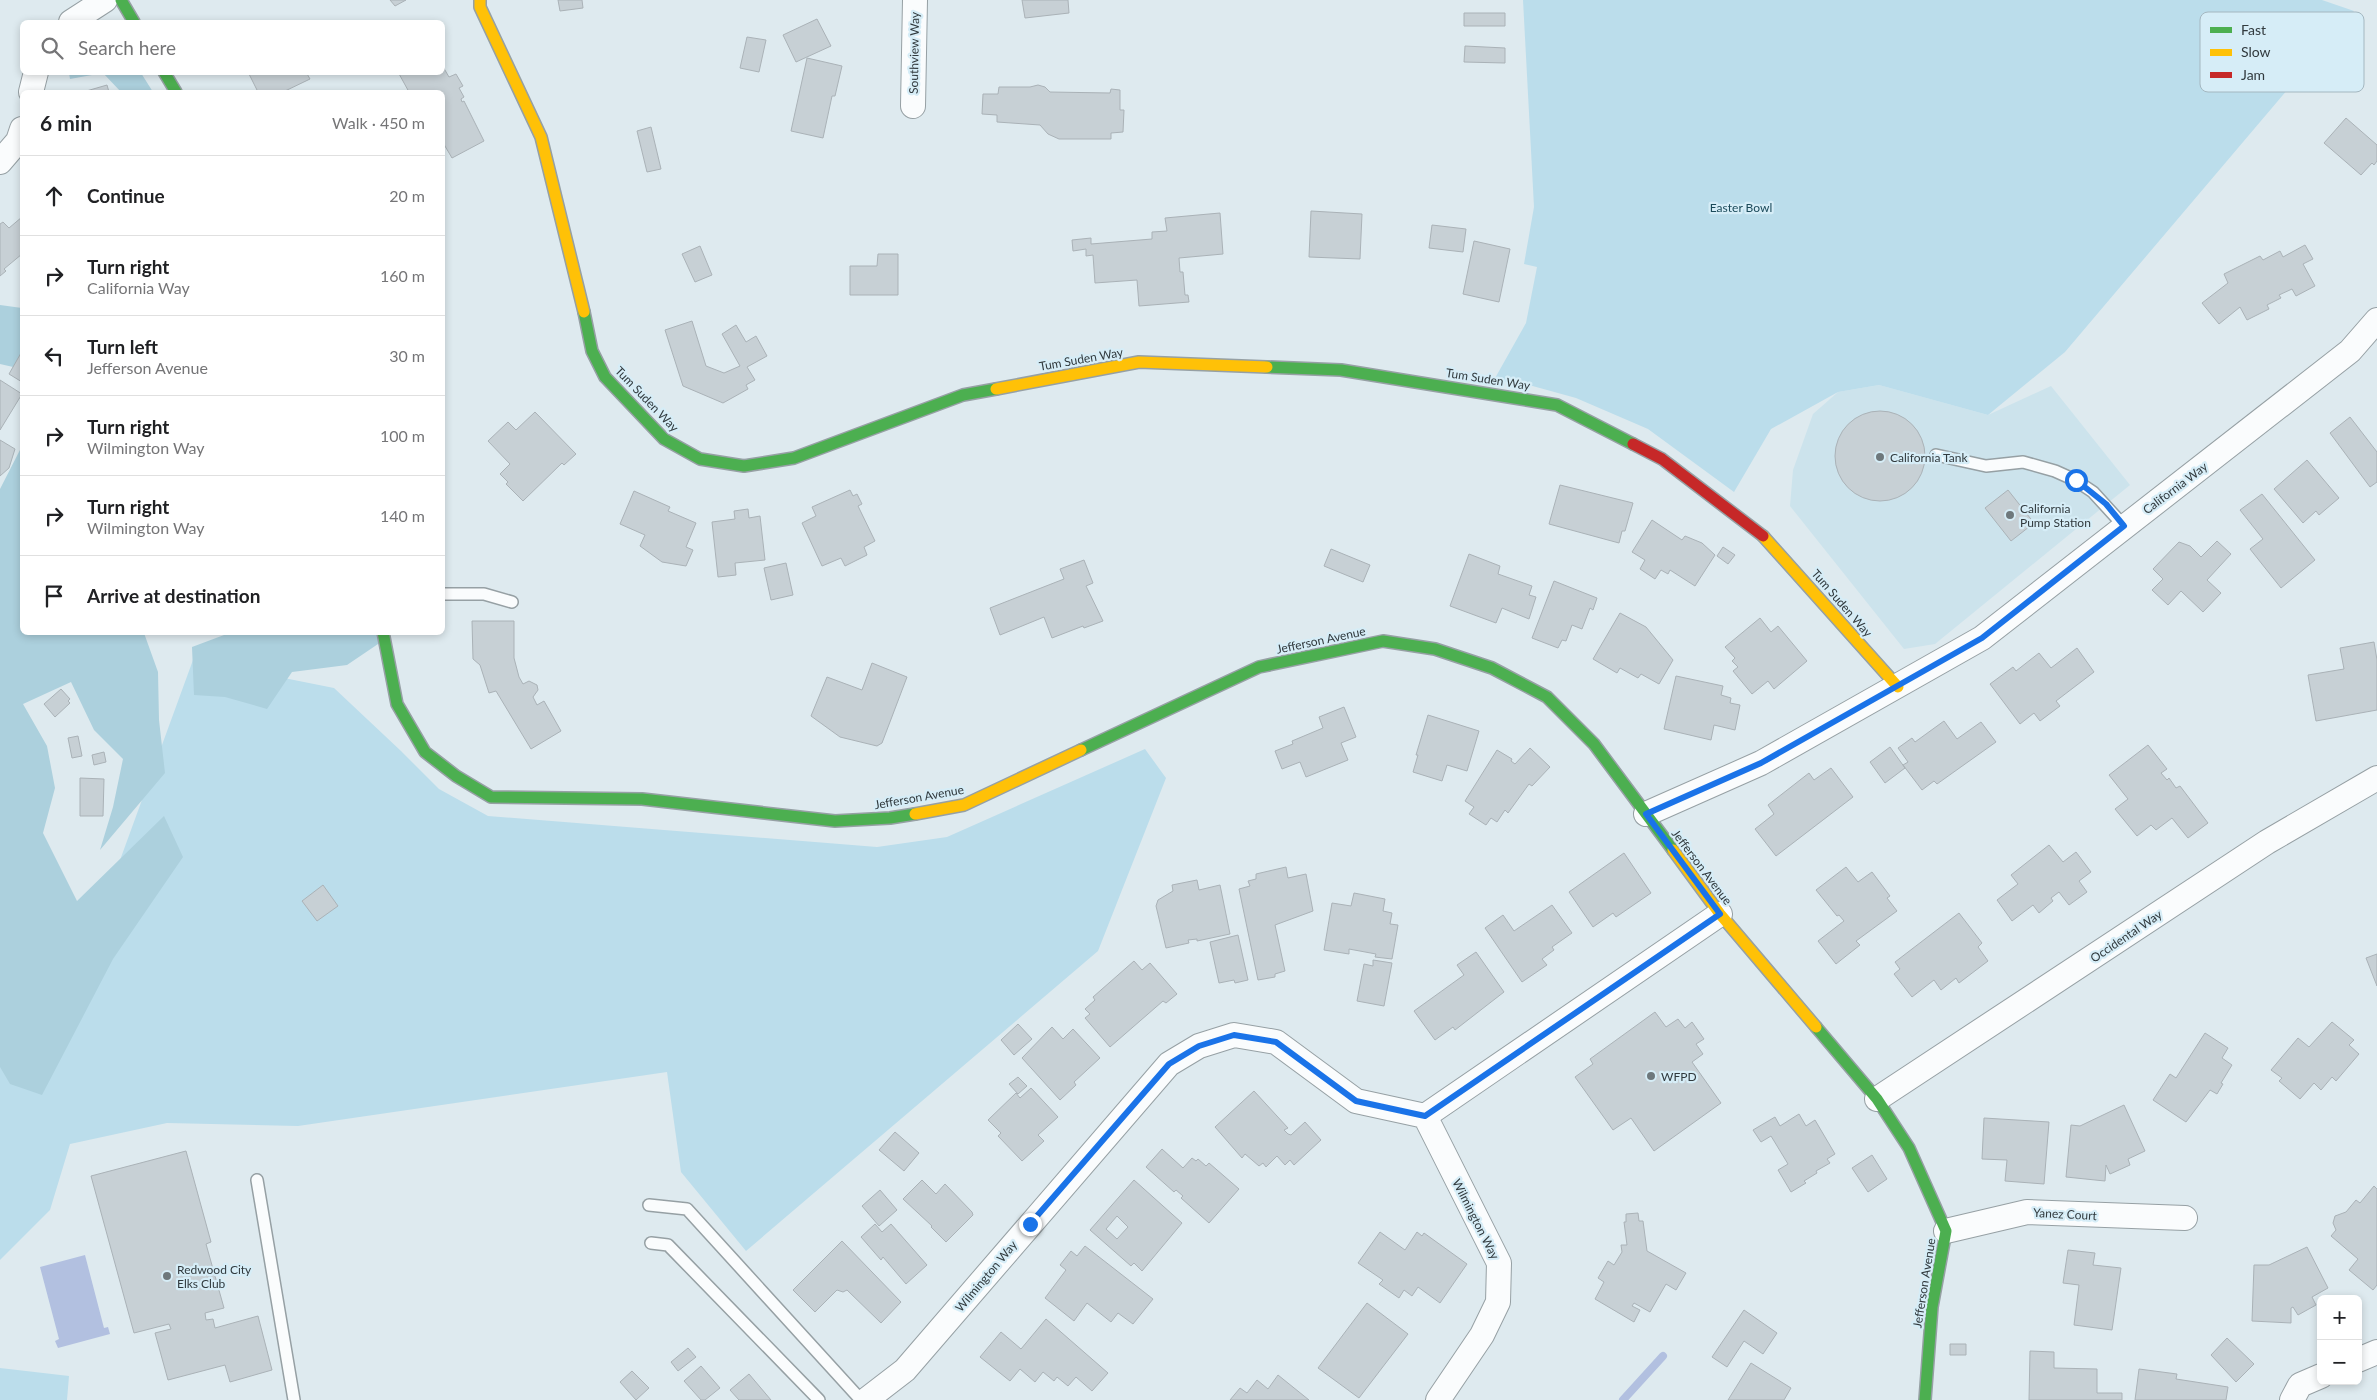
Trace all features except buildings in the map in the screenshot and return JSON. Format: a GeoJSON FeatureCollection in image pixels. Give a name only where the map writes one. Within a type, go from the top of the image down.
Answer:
{"type":"FeatureCollection","features":[{"type":"Feature","properties":{"kind":"street"},"geometry":{"type":"LineString","coordinates":[[74,20],[105,0]]}},
{"type":"Feature","properties":{"kind":"street"},"geometry":{"type":"LineString","coordinates":[[121,0],[133,20]]}},
{"type":"Feature","properties":{"kind":"street","name":"Tum Suden Way"},"geometry":{"type":"LineString","coordinates":[[480,0],[480,7],[541,137],[581,298],[592,351],[606,377],[664,439],[700,459],[744,466],[794,458],[963,395],[1139,362],[1341,370],[1557,404],[1662,458],[1767,539],[1898,686]]}},
{"type":"Feature","properties":{"kind":"street","name":"Southview Way"},"geometry":{"type":"LineString","coordinates":[[913,106],[915,0]]}},
{"type":"Feature","properties":{"kind":"street"},"geometry":{"type":"LineString","coordinates":[[32,90],[35,75]]}},
{"type":"Feature","properties":{"kind":"street"},"geometry":{"type":"LineString","coordinates":[[166,75],[175,90]]}},
{"type":"Feature","properties":{"kind":"street"},"geometry":{"type":"LineString","coordinates":[[0,162],[18,141],[20,134]]}},
{"type":"Feature","properties":{"kind":"street","name":"California Way"},"geometry":{"type":"LineString","coordinates":[[1646,814],[1761,763],[1982,638],[2350,352],[2377,320]]}},
{"type":"Feature","properties":{"kind":"street","name":"Jefferson Avenue"},"geometry":{"type":"LineString","coordinates":[[384,635],[397,704],[426,752],[456,776],[490,798],[642,799],[835,821],[890,818],[964,805],[1258,667],[1383,641],[1434,649],[1492,668],[1547,697],[1594,744],[1720,914],[1877,1099],[1909,1148],[1946,1231],[1932,1306],[1925,1400]]}},
{"type":"Feature","properties":{"kind":"street","name":"Occidental Way"},"geometry":{"type":"LineString","coordinates":[[1877,1099],[2267,842],[2377,778]]}},
{"type":"Feature","properties":{"kind":"street"},"geometry":{"type":"LineString","coordinates":[[1425,1116],[1720,914]]}},
{"type":"Feature","properties":{"kind":"street","name":"Wilmington Way"},"geometry":{"type":"LineString","coordinates":[[866,1400],[905,1370],[1169,1064],[1199,1046],[1234,1035],[1276,1042],[1356,1101],[1425,1116],[1499,1263],[1498,1302],[1482,1335],[1438,1400]]}},
{"type":"Feature","properties":{"kind":"street","name":"Yanez Court"},"geometry":{"type":"LineString","coordinates":[[1946,1231],[2027,1212],[2185,1218]]}},
{"type":"Feature","properties":{"kind":"street"},"geometry":{"type":"LineString","coordinates":[[2362,1358],[2377,1352]]}},
{"type":"Feature","properties":{"kind":"street"},"geometry":{"type":"LineString","coordinates":[[2292,1400],[2300,1386],[2317,1378]]}},
{"type":"Feature","properties":{"kind":"lane"},"geometry":{"type":"LineString","coordinates":[[1936,455],[1986,466],[2023,462],[2055,471],[2076,480],[2093,492],[2124,526]]}},
{"type":"Feature","properties":{"kind":"lane"},"geometry":{"type":"LineString","coordinates":[[445,594],[484,594],[512,602]]}},
{"type":"Feature","properties":{"kind":"lane"},"geometry":{"type":"LineString","coordinates":[[257,1180],[294,1400]]}},
{"type":"Feature","properties":{"kind":"lane"},"geometry":{"type":"LineString","coordinates":[[649,1205],[687,1209],[861,1400]]}},
{"type":"Feature","properties":{"kind":"lane"},"geometry":{"type":"LineString","coordinates":[[651,1243],[668,1245],[818,1400]]}},
{"type":"Feature","properties":{"kind":"shaded area"},"geometry":{"type":"Polygon","coordinates":[[[69,75],[92,75],[70,79],[69,75]]]}},
{"type":"Feature","properties":{"kind":"shaded area"},"geometry":{"type":"Polygon","coordinates":[[[105,75],[142,75],[152,90],[119,90],[105,75]]]}},
{"type":"Feature","properties":{"kind":"shaded area"},"geometry":{"type":"Polygon","coordinates":[[[0,305],[20,308],[20,369],[0,364],[0,305]]]}},
{"type":"Feature","properties":{"kind":"shaded area"},"geometry":{"type":"Polygon","coordinates":[[[1879,385],[1988,415],[2051,386],[2130,485],[1935,644],[1904,649],[1790,506],[1793,470],[1813,414],[1838,392],[1879,385]]]}},
{"type":"Feature","properties":{"kind":"shaded area"},"geometry":{"type":"Polygon","coordinates":[[[20,450],[20,635],[145,635],[158,672],[159,720],[165,773],[100,850],[113,807],[123,759],[94,730],[71,682],[23,704],[47,746],[55,788],[43,833],[77,901],[164,816],[183,857],[113,959],[42,1095],[10,1084],[0,1067],[0,489],[20,450]]]}},
{"type":"Feature","properties":{"kind":"shaded area"},"geometry":{"type":"Polygon","coordinates":[[[224,635],[377,635],[381,642],[347,665],[292,672],[267,709],[225,697],[194,695],[192,647],[224,635]]]}},
{"type":"Feature","properties":{"kind":"shaded area"},"geometry":{"type":"Polygon","coordinates":[[[85,1255],[104,1328],[108,1327],[110,1334],[58,1348],[55,1341],[59,1339],[40,1267],[85,1255]]]}},
{"type":"Feature","properties":{"kind":"green space","name":"Easter Bowl"},"geometry":{"type":"Polygon","coordinates":[[[1523,0],[2322,0],[2354,11],[2200,12],[2200,92],[2285,92],[2065,352],[1988,415],[1879,385],[1838,392],[1771,429],[1734,492],[1648,429],[1576,398],[1529,385],[1494,380],[1526,323],[1537,267],[1524,264],[1534,207],[1523,0]]]}},
{"type":"Feature","properties":{"kind":"green space"},"geometry":{"type":"Polygon","coordinates":[[[193,660],[334,688],[439,789],[488,816],[877,847],[947,837],[1145,749],[1166,778],[1098,951],[746,1251],[681,1172],[667,1072],[298,1126],[167,1123],[70,1144],[50,1210],[0,1260],[0,977],[69,1000],[193,660]]]}},
{"type":"Feature","properties":{"kind":"green space"},"geometry":{"type":"Polygon","coordinates":[[[0,1368],[69,1376],[67,1400],[0,1400],[0,1368]]]}},
{"type":"Feature","properties":{"kind":"waterway"},"geometry":{"type":"LineString","coordinates":[[1623,1400],[1663,1356]]}},
{"type":"Feature","properties":{"kind":"traffic: fast"},"geometry":{"type":"LineString","coordinates":[[121,0],[133,20]]}},
{"type":"Feature","properties":{"kind":"traffic: fast"},"geometry":{"type":"LineString","coordinates":[[166,75],[175,90]]}},
{"type":"Feature","properties":{"kind":"traffic: fast"},"geometry":{"type":"LineString","coordinates":[[584,312],[592,351],[605,377],[664,439],[700,459],[744,466],[794,458],[963,395],[996,389]]}},
{"type":"Feature","properties":{"kind":"traffic: fast"},"geometry":{"type":"LineString","coordinates":[[1267,367],[1341,370],[1557,405],[1633,444]]}},
{"type":"Feature","properties":{"kind":"traffic: fast"},"geometry":{"type":"LineString","coordinates":[[384,635],[397,704],[425,752],[456,776],[491,797],[642,799],[835,821],[890,818],[915,814]]}},
{"type":"Feature","properties":{"kind":"traffic: fast"},"geometry":{"type":"LineString","coordinates":[[1081,750],[1259,667],[1383,641],[1435,649],[1492,668],[1547,697],[1594,744],[1673,850]]}},
{"type":"Feature","properties":{"kind":"traffic: fast"},"geometry":{"type":"LineString","coordinates":[[1816,1027],[1877,1099],[1909,1148],[1946,1231],[1932,1307],[1925,1400]]}},
{"type":"Feature","properties":{"kind":"traffic: slow"},"geometry":{"type":"LineString","coordinates":[[480,0],[480,7],[541,137],[584,312]]}},
{"type":"Feature","properties":{"kind":"traffic: slow"},"geometry":{"type":"LineString","coordinates":[[996,389],[1139,362],[1267,367]]}},
{"type":"Feature","properties":{"kind":"traffic: slow"},"geometry":{"type":"LineString","coordinates":[[1763,536],[1898,687]]}},
{"type":"Feature","properties":{"kind":"traffic: slow"},"geometry":{"type":"LineString","coordinates":[[915,814],[964,805],[1081,750]]}},
{"type":"Feature","properties":{"kind":"traffic: slow"},"geometry":{"type":"LineString","coordinates":[[1673,850],[1720,914],[1816,1027]]}},
{"type":"Feature","properties":{"kind":"traffic: jam"},"geometry":{"type":"LineString","coordinates":[[1633,444],[1662,459],[1763,536]]}},
{"type":"Feature","properties":{"kind":"place","name":"California Tank"},"geometry":{"type":"Point","coordinates":[1880,457]}},
{"type":"Feature","properties":{"kind":"place","name":"California Pump Station"},"geometry":{"type":"Point","coordinates":[2010,515]}},
{"type":"Feature","properties":{"kind":"place","name":"WFPD"},"geometry":{"type":"Point","coordinates":[1651,1076]}},
{"type":"Feature","properties":{"kind":"place","name":"Redwood City Elks Club"},"geometry":{"type":"Point","coordinates":[167,1276]}},
{"type":"Feature","properties":{"kind":"route"},"geometry":{"type":"LineString","coordinates":[[1030,1224],[1169,1064],[1199,1046],[1234,1035],[1276,1042],[1356,1101],[1425,1116],[1720,914],[1646,814],[1761,763],[1982,638],[2124,526],[2106,504],[2076,480]]}}]}
